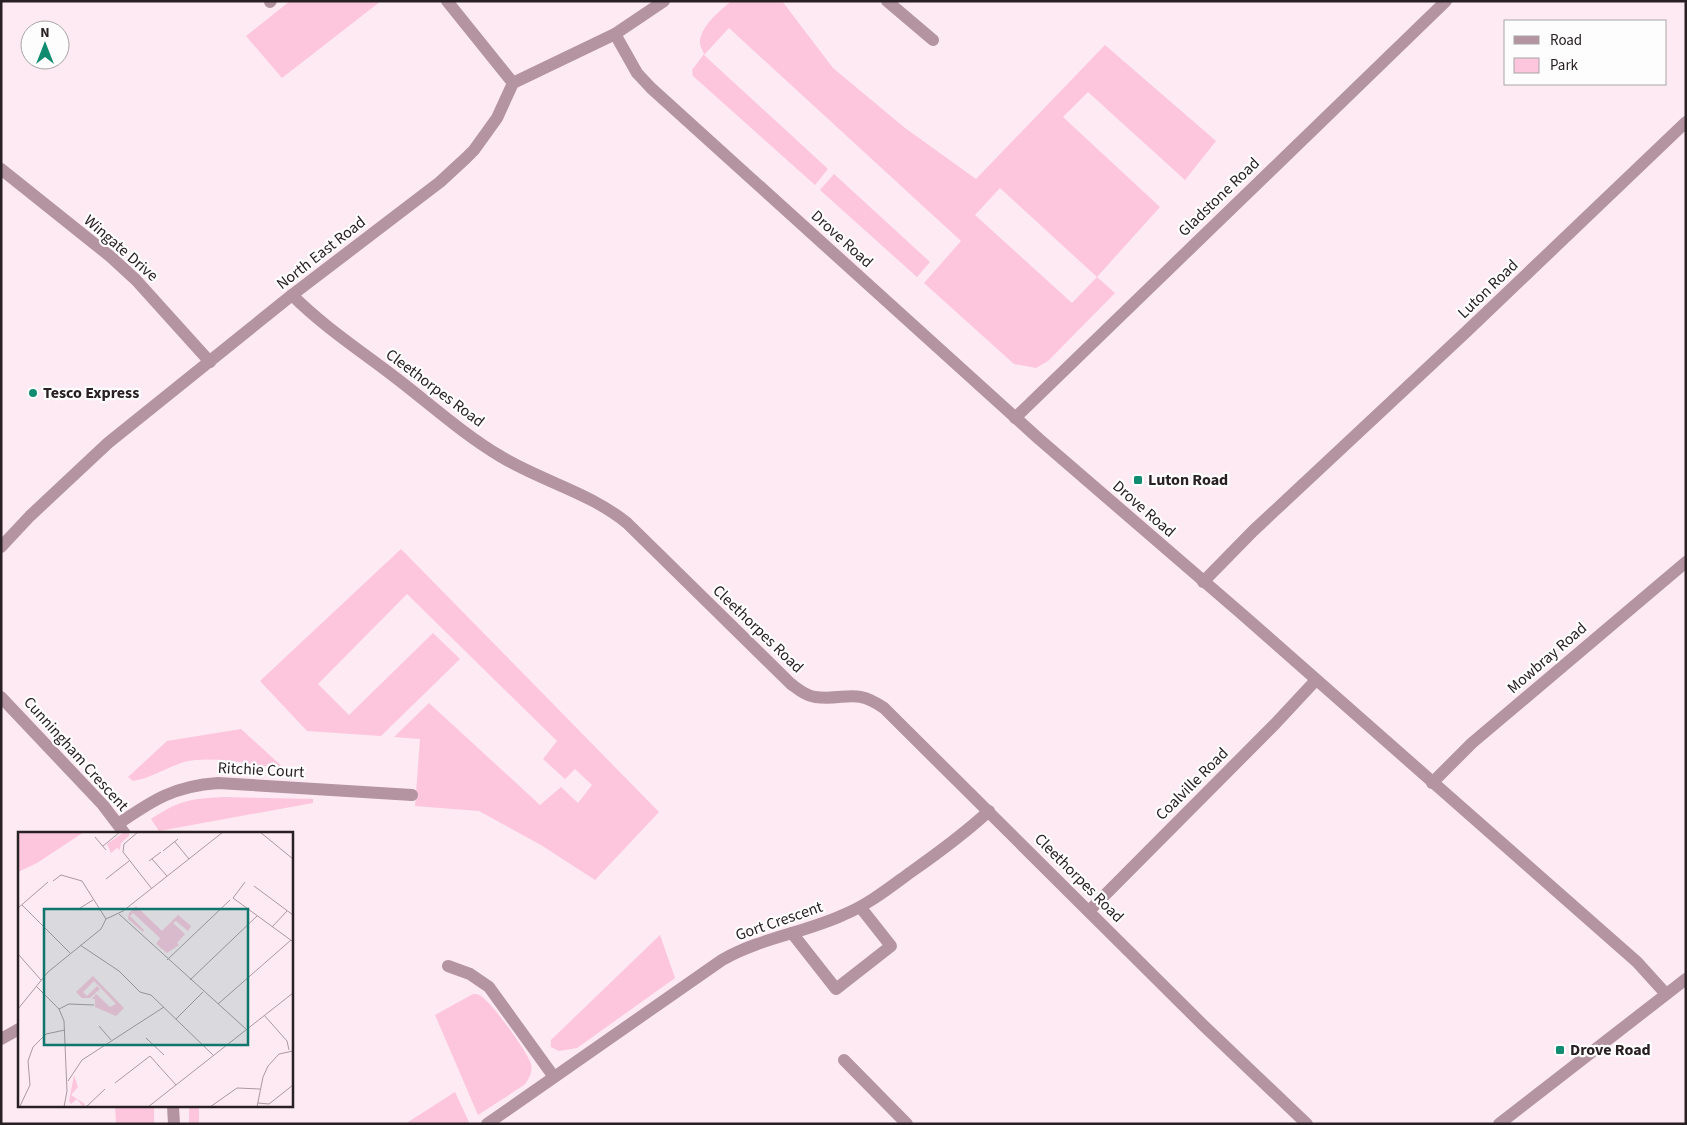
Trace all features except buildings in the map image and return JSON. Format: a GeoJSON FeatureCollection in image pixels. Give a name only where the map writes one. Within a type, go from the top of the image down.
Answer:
{"type":"FeatureCollection","features":[{"type":"Feature","properties":{"kind":"street"},"geometry":{"type":"LineString","coordinates":[[446,1],[490,58],[513,83],[615,34],[664,1]]}},
{"type":"Feature","properties":{"kind":"street"},"geometry":{"type":"LineString","coordinates":[[887,1],[933,40]]}},
{"type":"Feature","properties":{"kind":"street","name":"Gladstone Road"},"geometry":{"type":"LineString","coordinates":[[1015,418],[1446,1]]}},
{"type":"Feature","properties":{"kind":"street","name":"Drove Road"},"geometry":{"type":"LineString","coordinates":[[615,34],[643,81],[1015,418],[1637,962],[1666,994]]}},
{"type":"Feature","properties":{"kind":"street","name":"North East Road"},"geometry":{"type":"LineString","coordinates":[[1,547],[30,516],[108,443],[292,296],[433,187],[466,158],[497,118],[513,83]]}},
{"type":"Feature","properties":{"kind":"street","name":"Luton Road"},"geometry":{"type":"LineString","coordinates":[[1203,582],[1253,531],[1459,339],[1686,122]]}},
{"type":"Feature","properties":{"kind":"street","name":"Wingate Drive"},"geometry":{"type":"LineString","coordinates":[[1,169],[129,274],[160,305],[210,362]]}},
{"type":"Feature","properties":{"kind":"street","name":"Cleethorpes Road"},"geometry":{"type":"LineString","coordinates":[[292,296],[324,325],[485,446],[520,468],[584,495],[614,512],[796,688],[814,697],[856,696],[867,698],[884,708],[1203,1025],[1307,1124]]}},
{"type":"Feature","properties":{"kind":"street","name":"Mowbray Road"},"geometry":{"type":"LineString","coordinates":[[1432,783],[1472,743],[1686,562]]}},
{"type":"Feature","properties":{"kind":"street","name":"Coalville Road"},"geometry":{"type":"LineString","coordinates":[[1089,911],[1268,731],[1316,680]]}},
{"type":"Feature","properties":{"kind":"street","name":"Cunningham Crescent"},"geometry":{"type":"LineString","coordinates":[[1,696],[103,805],[121,829]]}},
{"type":"Feature","properties":{"kind":"street","name":"Ritchie Court"},"geometry":{"type":"LineString","coordinates":[[121,829],[162,796],[188,786],[201,784],[218,783],[412,795]]}},
{"type":"Feature","properties":{"kind":"street","name":"Gort Crescent"},"geometry":{"type":"LineString","coordinates":[[487,1124],[722,960],[755,944],[820,925],[861,908],[965,833],[989,811]]}},
{"type":"Feature","properties":{"kind":"street"},"geometry":{"type":"LineString","coordinates":[[792,933],[836,989],[891,946],[861,908]]}},
{"type":"Feature","properties":{"kind":"street"},"geometry":{"type":"LineString","coordinates":[[448,966],[470,974],[489,987],[554,1077]]}},
{"type":"Feature","properties":{"kind":"street"},"geometry":{"type":"LineString","coordinates":[[1499,1124],[1686,979]]}},
{"type":"Feature","properties":{"kind":"street"},"geometry":{"type":"LineString","coordinates":[[1,1039],[18,1030]]}},
{"type":"Feature","properties":{"kind":"street"},"geometry":{"type":"LineString","coordinates":[[844,1060],[907,1124]]}},
{"type":"Feature","properties":{"kind":"street"},"geometry":{"type":"LineString","coordinates":[[173,1108],[174,1124]]}},
{"type":"Feature","properties":{"kind":"green space"},"geometry":{"type":"Polygon","coordinates":[[[290,1],[381,1],[282,78],[246,36],[290,1]]]}},
{"type":"Feature","properties":{"kind":"green space"},"geometry":{"type":"Polygon","coordinates":[[[731,1],[782,1],[833,68],[905,128],[976,179],[1105,45],[1216,141],[1185,180],[1088,92],[1063,117],[1160,207],[1097,277],[1115,293],[1048,361],[1036,368],[1014,364],[924,283],[961,241],[729,28],[704,55],[828,169],[815,185],[693,76],[692,70],[704,54],[700,43],[703,31],[711,19],[731,1]],[[1000,188],[975,215],[1072,303],[1097,277],[1000,188]]]}},
{"type":"Feature","properties":{"kind":"green space"},"geometry":{"type":"Polygon","coordinates":[[[834,174],[930,262],[917,277],[820,190],[834,174]]]}},
{"type":"Feature","properties":{"kind":"green space"},"geometry":{"type":"Polygon","coordinates":[[[401,549],[659,812],[595,880],[541,845],[479,811],[415,806],[420,739],[394,737],[429,703],[540,805],[561,787],[578,803],[592,785],[575,769],[565,779],[543,759],[557,741],[407,594],[318,684],[349,715],[433,633],[460,659],[381,736],[307,731],[260,681],[401,549]]]}},
{"type":"Feature","properties":{"kind":"green space"},"geometry":{"type":"Polygon","coordinates":[[[241,729],[286,770],[222,760],[196,760],[184,762],[139,780],[133,781],[128,777],[167,741],[241,729]]]}},
{"type":"Feature","properties":{"kind":"green space"},"geometry":{"type":"Polygon","coordinates":[[[222,797],[313,799],[313,803],[159,831],[151,819],[169,808],[184,802],[222,797]]]}},
{"type":"Feature","properties":{"kind":"green space"},"geometry":{"type":"Polygon","coordinates":[[[660,935],[675,978],[577,1048],[559,1051],[551,1047],[551,1040],[660,935]]]}},
{"type":"Feature","properties":{"kind":"green space"},"geometry":{"type":"Polygon","coordinates":[[[473,994],[477,994],[486,1000],[516,1039],[531,1064],[530,1075],[524,1085],[478,1115],[435,1015],[473,994]]]}},
{"type":"Feature","properties":{"kind":"green space"},"geometry":{"type":"Polygon","coordinates":[[[455,1092],[469,1122],[467,1124],[405,1124],[455,1092]]]}},
{"type":"Feature","properties":{"kind":"green space"},"geometry":{"type":"Polygon","coordinates":[[[115,1108],[154,1108],[154,1124],[116,1124],[115,1108]]]}},
{"type":"Feature","properties":{"kind":"green space"},"geometry":{"type":"Polygon","coordinates":[[[189,1108],[199,1108],[199,1124],[189,1124],[189,1108]]]}},
{"type":"Feature","properties":{"kind":"place","name":"Tesco Express"},"geometry":{"type":"Point","coordinates":[33,393]}},
{"type":"Feature","properties":{"kind":"place","name":"Luton Road"},"geometry":{"type":"Point","coordinates":[1138,480]}},
{"type":"Feature","properties":{"kind":"place","name":"Drove Road"},"geometry":{"type":"Point","coordinates":[1560,1050]}}]}
